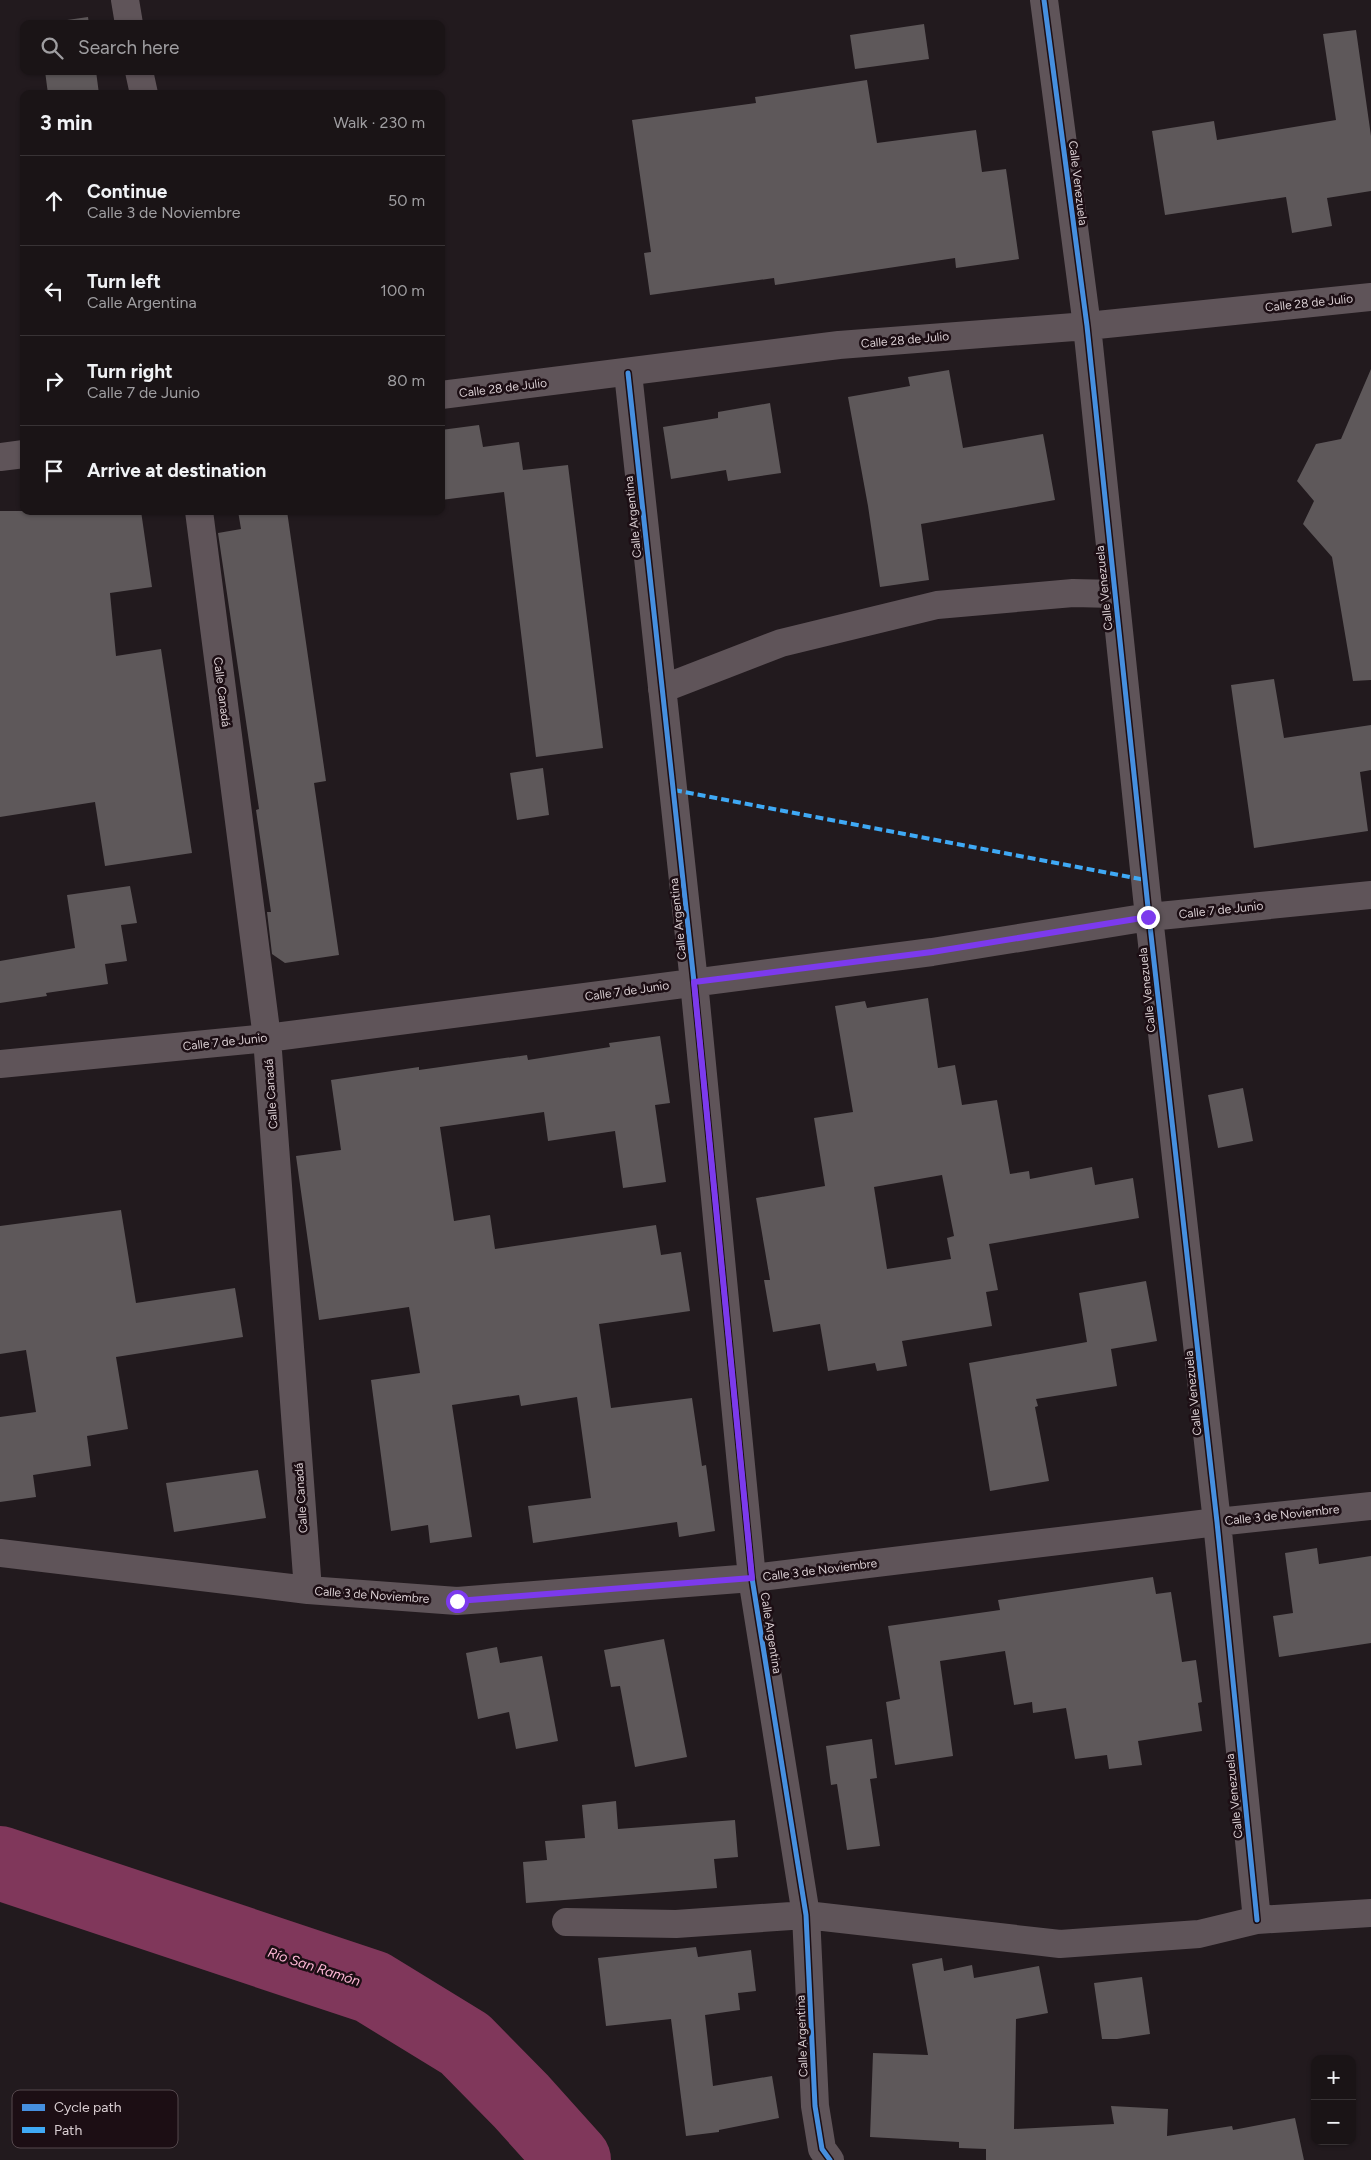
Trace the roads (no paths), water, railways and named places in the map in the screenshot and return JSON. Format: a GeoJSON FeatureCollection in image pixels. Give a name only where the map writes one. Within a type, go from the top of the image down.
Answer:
{"type":"FeatureCollection","features":[{"type":"Feature","properties":{"kind":"street"},"geometry":{"type":"LineString","coordinates":[[125,0],[128,20]]}},
{"type":"Feature","properties":{"kind":"street","name":"Calle Venezuela"},"geometry":{"type":"LineString","coordinates":[[1044,0],[1086,326],[1148,917],[1217,1522],[1257,1920]]}},
{"type":"Feature","properties":{"kind":"street"},"geometry":{"type":"LineString","coordinates":[[140,75],[143,90]]}},
{"type":"Feature","properties":{"kind":"street","name":"Calle 28 de Julio"},"geometry":{"type":"LineString","coordinates":[[445,395],[840,345],[1086,326],[1371,296]]}},
{"type":"Feature","properties":{"kind":"street","name":"Calle Argentina"},"geometry":{"type":"LineString","coordinates":[[628,373],[694,982],[752,1578],[806,1915],[815,2106],[826,2154]]}},
{"type":"Feature","properties":{"kind":"street"},"geometry":{"type":"LineString","coordinates":[[0,457],[20,454]]}},
{"type":"Feature","properties":{"kind":"street","name":"Calle Canadá"},"geometry":{"type":"LineString","coordinates":[[200,515],[267,1038],[308,1590]]}},
{"type":"Feature","properties":{"kind":"street"},"geometry":{"type":"LineString","coordinates":[[662,689],[781,643],[938,606],[1073,593],[1115,594]]}},
{"type":"Feature","properties":{"kind":"street","name":"Calle 7 de Junio"},"geometry":{"type":"LineString","coordinates":[[0,1064],[267,1038],[932,952],[1148,917],[1371,895]]}},
{"type":"Feature","properties":{"kind":"street","name":"Calle 3 de Noviembre"},"geometry":{"type":"LineString","coordinates":[[0,1554],[308,1590],[457,1601],[752,1578],[1217,1522],[1371,1506]]}},
{"type":"Feature","properties":{"kind":"street"},"geometry":{"type":"LineString","coordinates":[[566,1922],[676,1924],[806,1915],[1060,1944],[1199,1934],[1257,1920],[1371,1913]]}},
{"type":"Feature","properties":{"kind":"waterway","name":"Río San Ramón"},"geometry":{"type":"LineString","coordinates":[[0,1863],[372,1987],[465,2044],[521,2101],[574,2160]]}}]}
